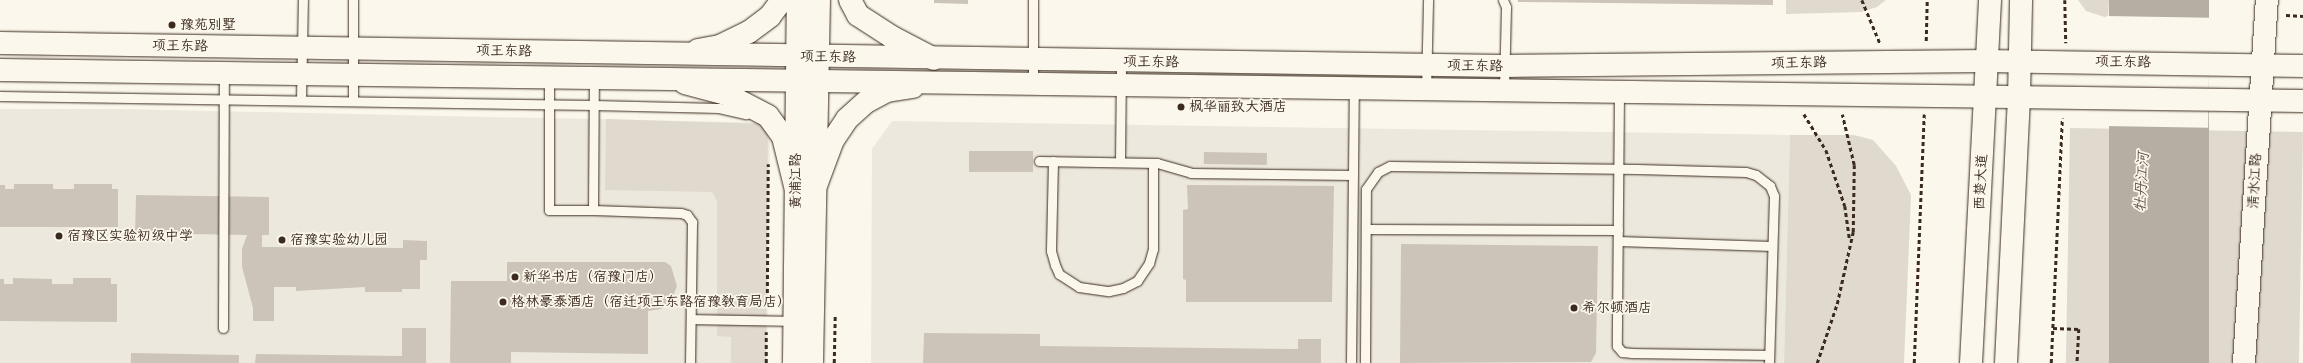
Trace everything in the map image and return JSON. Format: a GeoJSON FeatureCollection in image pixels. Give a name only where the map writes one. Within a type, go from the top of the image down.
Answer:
{"type":"FeatureCollection","features":[{"type":"Feature","properties":{"kind":"main road"},"geometry":{"type":"LineString","coordinates":[[677,54],[720,46],[749,32],[770,16],[782,0]]}},
{"type":"Feature","properties":{"kind":"main road","name":"黄浦江路"},"geometry":{"type":"LineString","coordinates":[[798,0],[806,56],[804,321],[812,363]]}},
{"type":"Feature","properties":{"kind":"main road","name":"黄浦江路"},"geometry":{"type":"LineString","coordinates":[[806,56],[818,0]]}},
{"type":"Feature","properties":{"kind":"main road"},"geometry":{"type":"LineString","coordinates":[[850,0],[858,15],[892,37],[934,59]]}},
{"type":"Feature","properties":{"kind":"main road","name":"西楚大道"},"geometry":{"type":"LineString","coordinates":[[1971,363],[1990,0]]}},
{"type":"Feature","properties":{"kind":"main road"},"geometry":{"type":"LineString","coordinates":[[2006,363],[2019,98],[2018,61],[2021,0]]}},
{"type":"Feature","properties":{"kind":"main road","name":"清水江路"},"geometry":{"type":"LineString","coordinates":[[2244,363],[2267,4]]}},
{"type":"Feature","properties":{"kind":"main road","name":"项王东路"},"geometry":{"type":"LineString","coordinates":[[0,42],[934,59],[1426,66],[1925,61],[2066,61],[2303,66]]}},
{"type":"Feature","properties":{"kind":"main road","name":"项王东路"},"geometry":{"type":"LineString","coordinates":[[0,70],[931,84],[1924,95],[2019,98],[2303,101]]}},
{"type":"Feature","properties":{"kind":"main road"},"geometry":{"type":"LineString","coordinates":[[675,80],[726,94],[768,116],[783,137],[805,190]]}},
{"type":"Feature","properties":{"kind":"main road"},"geometry":{"type":"LineString","coordinates":[[805,190],[833,140],[847,119],[866,102],[887,91],[931,84]]}},
{"type":"Feature","properties":{"kind":"main road","name":"黄浦江路"},"geometry":{"type":"LineString","coordinates":[[794,363],[804,321]]}},
{"type":"Feature","properties":{"kind":"lane"},"geometry":{"type":"LineString","coordinates":[[301,100],[303,0]]}},
{"type":"Feature","properties":{"kind":"lane"},"geometry":{"type":"LineString","coordinates":[[353,0],[353,101]]}},
{"type":"Feature","properties":{"kind":"lane"},"geometry":{"type":"LineString","coordinates":[[1033,0],[1033,85]]}},
{"type":"Feature","properties":{"kind":"lane"},"geometry":{"type":"LineString","coordinates":[[1426,90],[1428,0]]}},
{"type":"Feature","properties":{"kind":"lane"},"geometry":{"type":"LineString","coordinates":[[1503,0],[1506,7],[1504,90]]}},
{"type":"Feature","properties":{"kind":"lane"},"geometry":{"type":"LineString","coordinates":[[1120,162],[1121,61]]}},
{"type":"Feature","properties":{"kind":"lane"},"geometry":{"type":"LineString","coordinates":[[223,328],[224,73]]}},
{"type":"Feature","properties":{"kind":"lane"},"geometry":{"type":"LineString","coordinates":[[549,78],[549,210],[593,210],[687,215],[692,222],[690,363]]}},
{"type":"Feature","properties":{"kind":"lane"},"geometry":{"type":"LineString","coordinates":[[593,210],[594,79]]}},
{"type":"Feature","properties":{"kind":"lane"},"geometry":{"type":"LineString","coordinates":[[1351,363],[1354,89]]}},
{"type":"Feature","properties":{"kind":"lane"},"geometry":{"type":"LineString","coordinates":[[1366,363],[1366,189],[1378,172],[1390,166],[1619,169],[1746,172],[1756,175],[1770,186],[1774,196],[1769,359],[1622,352],[1617,346],[1618,230],[1619,169],[1620,92]]}},
{"type":"Feature","properties":{"kind":"lane"},"geometry":{"type":"LineString","coordinates":[[0,96],[719,108],[743,113],[768,124]]}},
{"type":"Feature","properties":{"kind":"lane"},"geometry":{"type":"LineString","coordinates":[[1040,161],[1153,162],[1191,173],[1353,175]]}},
{"type":"Feature","properties":{"kind":"lane"},"geometry":{"type":"LineString","coordinates":[[1053,161],[1051,251],[1055,265],[1060,274],[1080,287],[1109,291],[1123,288],[1136,281],[1149,263],[1153,249],[1153,162]]}},
{"type":"Feature","properties":{"kind":"lane"},"geometry":{"type":"LineString","coordinates":[[1366,229],[1618,230]]}},
{"type":"Feature","properties":{"kind":"lane"},"geometry":{"type":"LineString","coordinates":[[1618,241],[1772,246]]}},
{"type":"Feature","properties":{"kind":"lane"},"geometry":{"type":"LineString","coordinates":[[691,319],[804,321]]}},
{"type":"Feature","properties":{"kind":"path"},"geometry":{"type":"LineString","coordinates":[[1862,0],[1888,62]]}},
{"type":"Feature","properties":{"kind":"path"},"geometry":{"type":"LineString","coordinates":[[1925,61],[1927,0]]}},
{"type":"Feature","properties":{"kind":"path"},"geometry":{"type":"LineString","coordinates":[[1791,94],[1826,150],[1845,206],[1851,242]]}},
{"type":"Feature","properties":{"kind":"path"},"geometry":{"type":"LineString","coordinates":[[1817,363],[1837,304],[1851,242],[1855,200],[1854,165],[1846,123],[1834,94]]}},
{"type":"Feature","properties":{"kind":"path"},"geometry":{"type":"LineString","coordinates":[[1914,363],[1924,95]]}},
{"type":"Feature","properties":{"kind":"path"},"geometry":{"type":"LineString","coordinates":[[2051,363],[2063,98]]}},
{"type":"Feature","properties":{"kind":"path"},"geometry":{"type":"LineString","coordinates":[[766,363],[768,163]]}},
{"type":"Feature","properties":{"kind":"path"},"geometry":{"type":"LineString","coordinates":[[2052,328],[2079,329],[2076,363]]}},
{"type":"Feature","properties":{"kind":"shaded area"},"geometry":{"type":"Polygon","coordinates":[[[1786,0],[1886,0],[1877,7],[1861,12],[1786,14],[1786,0]]]}},
{"type":"Feature","properties":{"kind":"shaded area"},"geometry":{"type":"Polygon","coordinates":[[[2078,0],[2109,0],[2108,18],[2086,11],[2078,0]]]}},
{"type":"Feature","properties":{"kind":"shaded area"},"geometry":{"type":"Polygon","coordinates":[[[0,109],[121,109],[770,123],[767,363],[0,363],[0,109]]]}},
{"type":"Feature","properties":{"kind":"shaded area"},"geometry":{"type":"Polygon","coordinates":[[[606,119],[768,124],[766,363],[731,363],[731,337],[717,336],[717,201],[712,192],[605,190],[606,119]]]}},
{"type":"Feature","properties":{"kind":"shaded area"},"geometry":{"type":"Polygon","coordinates":[[[892,121],[1790,135],[1784,363],[871,363],[872,149],[892,121]]]}},
{"type":"Feature","properties":{"kind":"shaded area"},"geometry":{"type":"Polygon","coordinates":[[[2070,128],[2303,132],[2299,363],[2066,363],[2070,128]]]}},
{"type":"Feature","properties":{"kind":"shaded area"},"geometry":{"type":"Polygon","coordinates":[[[1790,135],[1854,135],[1873,140],[1896,166],[1911,195],[1904,363],[1784,363],[1790,135]]]}},
{"type":"Feature","properties":{"kind":"water","name":"牡丹江河"},"geometry":{"type":"Polygon","coordinates":[[[2109,0],[2209,0],[2209,363],[2109,363],[2109,0]]]}},
{"type":"Feature","properties":{"kind":"pier"},"geometry":{"type":"Polygon","coordinates":[[[2106,16],[2210,18],[2208,128],[2104,126],[2106,16]]]}},
{"type":"Feature","properties":{"kind":"building"},"geometry":{"type":"Polygon","coordinates":[[[934,0],[968,0],[968,4],[934,3],[934,0]]]}},
{"type":"Feature","properties":{"kind":"building"},"geometry":{"type":"Polygon","coordinates":[[[1518,0],[1773,0],[1773,5],[1518,2],[1518,0]]]}},
{"type":"Feature","properties":{"kind":"building"},"geometry":{"type":"Polygon","coordinates":[[[969,151],[1033,151],[1033,172],[969,172],[969,151]]]}},
{"type":"Feature","properties":{"kind":"building"},"geometry":{"type":"Polygon","coordinates":[[[1204,152],[1267,153],[1267,165],[1204,164],[1204,152]]]}},
{"type":"Feature","properties":{"kind":"building"},"geometry":{"type":"Polygon","coordinates":[[[14,184],[53,184],[53,189],[74,189],[74,184],[112,184],[112,189],[118,189],[118,227],[0,227],[0,185],[5,185],[5,189],[14,189],[14,184]]]}},
{"type":"Feature","properties":{"kind":"building"},"geometry":{"type":"Polygon","coordinates":[[[1187,185],[1334,186],[1332,302],[1186,302],[1186,280],[1183,279],[1183,210],[1188,209],[1187,185]]]}},
{"type":"Feature","properties":{"kind":"building"},"geometry":{"type":"Polygon","coordinates":[[[136,195],[269,197],[269,235],[262,235],[262,247],[403,248],[403,240],[427,241],[427,260],[420,260],[420,289],[402,289],[402,292],[365,292],[365,287],[296,291],[296,287],[274,287],[274,321],[253,321],[253,308],[242,267],[242,249],[247,235],[135,233],[136,195]]]}},
{"type":"Feature","properties":{"kind":"building"},"geometry":{"type":"Polygon","coordinates":[[[1401,244],[1598,246],[1596,353],[1591,362],[1400,363],[1401,244]]]}},
{"type":"Feature","properties":{"kind":"building"},"geometry":{"type":"Polygon","coordinates":[[[507,262],[665,262],[671,266],[677,286],[672,299],[661,309],[648,311],[648,354],[511,352],[511,363],[450,363],[451,281],[507,281],[507,262]]]}},
{"type":"Feature","properties":{"kind":"building"},"geometry":{"type":"Polygon","coordinates":[[[13,278],[52,279],[52,284],[73,284],[73,278],[111,278],[111,284],[117,284],[117,322],[0,321],[0,279],[4,279],[4,284],[13,284],[13,278]]]}},
{"type":"Feature","properties":{"kind":"building"},"geometry":{"type":"Polygon","coordinates":[[[402,328],[426,328],[426,363],[255,363],[256,354],[402,356],[402,328]]]}},
{"type":"Feature","properties":{"kind":"building"},"geometry":{"type":"Polygon","coordinates":[[[924,333],[1040,334],[1040,346],[1298,349],[1298,339],[1321,339],[1321,363],[923,363],[924,333]]]}},
{"type":"Feature","properties":{"kind":"building"},"geometry":{"type":"Polygon","coordinates":[[[131,353],[239,355],[239,363],[131,363],[131,353]]]}},
{"type":"Feature","properties":{"kind":"place","name":"豫苑别墅"},"geometry":{"type":"Point","coordinates":[172,25]}},
{"type":"Feature","properties":{"kind":"place","name":"枫华丽致大酒店"},"geometry":{"type":"Point","coordinates":[1181,107]}},
{"type":"Feature","properties":{"kind":"place","name":"宿豫区实验初级中学"},"geometry":{"type":"Point","coordinates":[59,236]}},
{"type":"Feature","properties":{"kind":"place","name":"宿豫实验幼儿园"},"geometry":{"type":"Point","coordinates":[282,240]}},
{"type":"Feature","properties":{"kind":"place","name":"新华书店（宿豫门店）"},"geometry":{"type":"Point","coordinates":[515,277]}},
{"type":"Feature","properties":{"kind":"place","name":"格林豪泰酒店（宿迁项王东路宿豫教育局店）"},"geometry":{"type":"Point","coordinates":[503,302]}},
{"type":"Feature","properties":{"kind":"place","name":"希尔顿酒店"},"geometry":{"type":"Point","coordinates":[1574,308]}}]}
